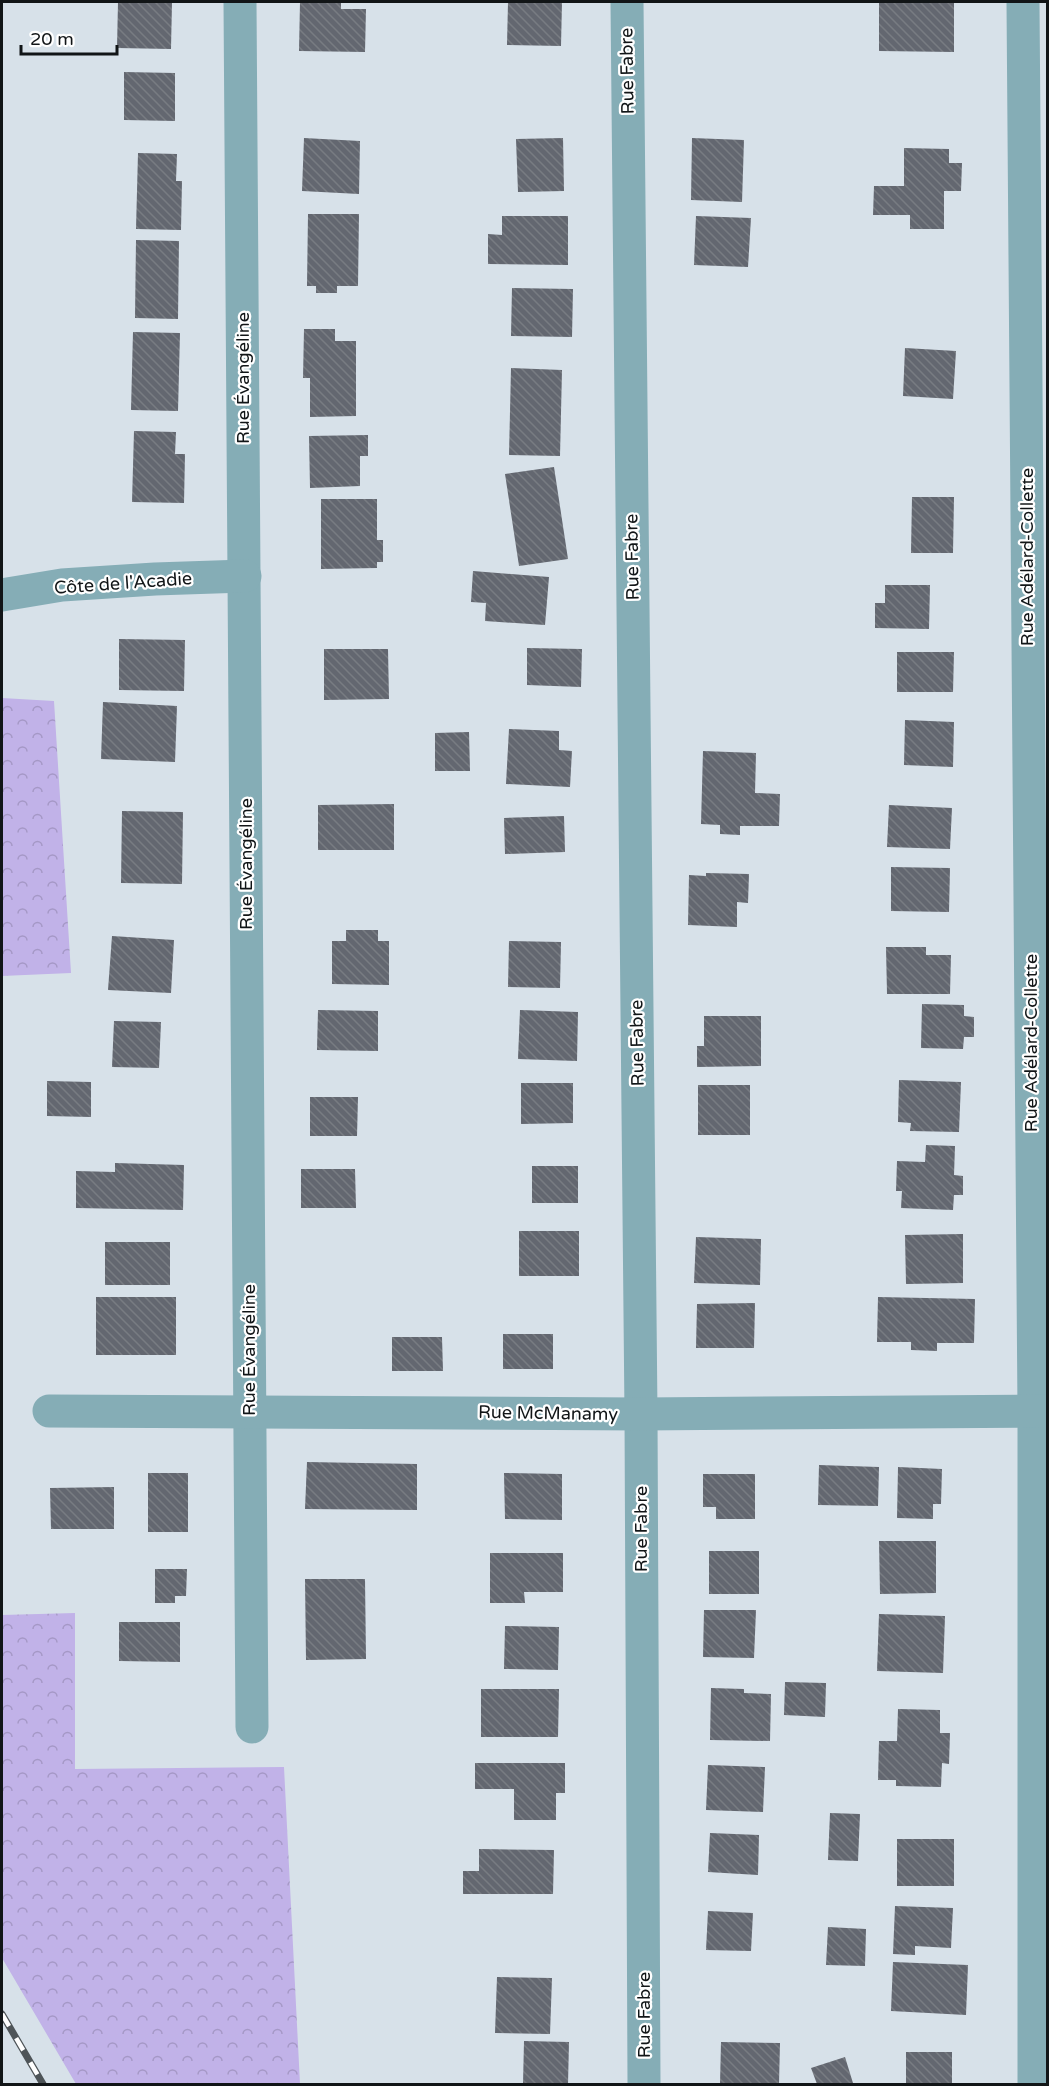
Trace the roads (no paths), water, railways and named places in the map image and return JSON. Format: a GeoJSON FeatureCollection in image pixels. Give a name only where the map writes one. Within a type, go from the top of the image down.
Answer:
{"type":"FeatureCollection","features":[{"type":"Feature","properties":{"kind":"street","name":"Rue Évangéline"},"geometry":{"type":"LineString","coordinates":[[240,2],[252,1727]]}},
{"type":"Feature","properties":{"kind":"street","name":"Rue Fabre"},"geometry":{"type":"LineString","coordinates":[[627,2],[644,2085]]}},
{"type":"Feature","properties":{"kind":"street","name":"Rue Adélard-Collette"},"geometry":{"type":"LineString","coordinates":[[1023,2],[1040,1412],[1034,2085]]}},
{"type":"Feature","properties":{"kind":"street","name":"Côte de l'Acadie"},"geometry":{"type":"LineString","coordinates":[[2,595],[62,585],[245,576]]}},
{"type":"Feature","properties":{"kind":"street","name":"Rue McManamy"},"geometry":{"type":"LineString","coordinates":[[49,1411],[640,1414],[1040,1412]]}},
{"type":"Feature","properties":{"kind":"railway"},"geometry":{"type":"LineString","coordinates":[[2,2014],[43,2084]]}}]}
